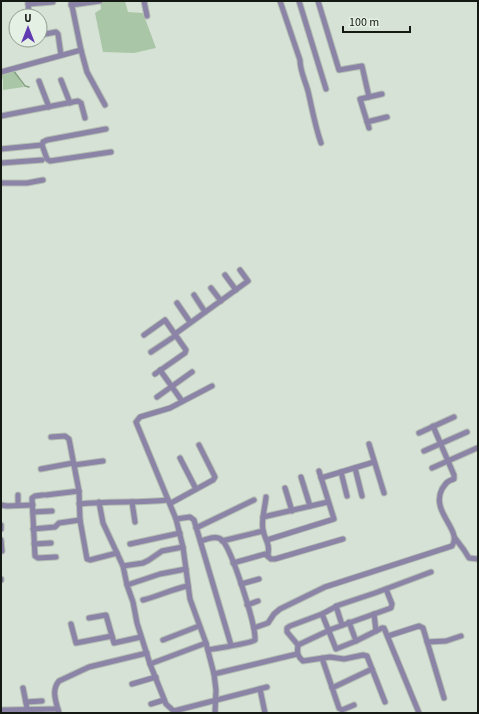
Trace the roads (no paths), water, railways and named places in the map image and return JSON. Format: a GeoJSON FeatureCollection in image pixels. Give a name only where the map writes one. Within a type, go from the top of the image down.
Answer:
{"type":"FeatureCollection","features":[{"type":"Feature","properties":{"kind":"street"},"geometry":{"type":"LineString","coordinates":[[100,1],[71,3],[87,72],[105,106]]}},
{"type":"Feature","properties":{"kind":"street"},"geometry":{"type":"LineString","coordinates":[[144,1],[146,16]]}},
{"type":"Feature","properties":{"kind":"street"},"geometry":{"type":"LineString","coordinates":[[280,1],[300,60],[300,68],[321,143]]}},
{"type":"Feature","properties":{"kind":"street"},"geometry":{"type":"LineString","coordinates":[[299,1],[326,89]]}},
{"type":"Feature","properties":{"kind":"street"},"geometry":{"type":"LineString","coordinates":[[318,1],[339,70],[362,66],[369,97]]}},
{"type":"Feature","properties":{"kind":"street"},"geometry":{"type":"LineString","coordinates":[[28,2],[53,2]]}},
{"type":"Feature","properties":{"kind":"street"},"geometry":{"type":"LineString","coordinates":[[48,33],[56,32],[58,34],[61,55]]}},
{"type":"Feature","properties":{"kind":"street"},"geometry":{"type":"LineString","coordinates":[[1,72],[81,50]]}},
{"type":"Feature","properties":{"kind":"street"},"geometry":{"type":"LineString","coordinates":[[61,80],[70,103]]}},
{"type":"Feature","properties":{"kind":"street"},"geometry":{"type":"LineString","coordinates":[[39,81],[49,107]]}},
{"type":"Feature","properties":{"kind":"street"},"geometry":{"type":"LineString","coordinates":[[369,128],[360,99],[382,94]]}},
{"type":"Feature","properties":{"kind":"street"},"geometry":{"type":"LineString","coordinates":[[1,116],[80,102],[85,118]]}},
{"type":"Feature","properties":{"kind":"street"},"geometry":{"type":"LineString","coordinates":[[367,122],[387,117]]}},
{"type":"Feature","properties":{"kind":"street"},"geometry":{"type":"LineString","coordinates":[[1,149],[42,145],[43,142],[47,140],[106,129]]}},
{"type":"Feature","properties":{"kind":"street"},"geometry":{"type":"LineString","coordinates":[[42,145],[47,159],[50,161],[111,152]]}},
{"type":"Feature","properties":{"kind":"street"},"geometry":{"type":"LineString","coordinates":[[1,163],[42,160]]}},
{"type":"Feature","properties":{"kind":"street"},"geometry":{"type":"LineString","coordinates":[[1,183],[27,183],[43,180]]}},
{"type":"Feature","properties":{"kind":"street"},"geometry":{"type":"LineString","coordinates":[[151,352],[175,336],[190,322],[248,281],[240,270]]}},
{"type":"Feature","properties":{"kind":"street"},"geometry":{"type":"LineString","coordinates":[[225,275],[236,290]]}},
{"type":"Feature","properties":{"kind":"street"},"geometry":{"type":"LineString","coordinates":[[211,288],[221,301]]}},
{"type":"Feature","properties":{"kind":"street"},"geometry":{"type":"LineString","coordinates":[[194,295],[205,312]]}},
{"type":"Feature","properties":{"kind":"street"},"geometry":{"type":"LineString","coordinates":[[177,303],[190,322]]}},
{"type":"Feature","properties":{"kind":"street"},"geometry":{"type":"LineString","coordinates":[[144,335],[164,320],[167,321],[186,349],[186,352],[155,374]]}},
{"type":"Feature","properties":{"kind":"street"},"geometry":{"type":"LineString","coordinates":[[160,370],[182,401]]}},
{"type":"Feature","properties":{"kind":"street"},"geometry":{"type":"LineString","coordinates":[[157,397],[192,372]]}},
{"type":"Feature","properties":{"kind":"street"},"geometry":{"type":"LineString","coordinates":[[212,386],[170,408],[140,417],[136,422],[169,501],[180,533],[193,610],[206,643],[214,674],[215,713]]}},
{"type":"Feature","properties":{"kind":"street"},"geometry":{"type":"LineString","coordinates":[[419,433],[454,416]]}},
{"type":"Feature","properties":{"kind":"street"},"geometry":{"type":"LineString","coordinates":[[433,426],[454,477],[454,479],[445,483],[439,495],[439,505],[441,511],[455,538],[469,558],[478,559]]}},
{"type":"Feature","properties":{"kind":"street"},"geometry":{"type":"LineString","coordinates":[[424,451],[467,432]]}},
{"type":"Feature","properties":{"kind":"street"},"geometry":{"type":"LineString","coordinates":[[51,437],[68,437],[74,464],[80,520],[87,559],[90,560],[117,553]]}},
{"type":"Feature","properties":{"kind":"street"},"geometry":{"type":"LineString","coordinates":[[369,444],[384,493]]}},
{"type":"Feature","properties":{"kind":"street"},"geometry":{"type":"LineString","coordinates":[[79,504],[120,501],[169,501],[196,489],[213,480],[215,477],[199,445]]}},
{"type":"Feature","properties":{"kind":"street"},"geometry":{"type":"LineString","coordinates":[[432,468],[477,448]]}},
{"type":"Feature","properties":{"kind":"street"},"geometry":{"type":"LineString","coordinates":[[180,458],[196,489]]}},
{"type":"Feature","properties":{"kind":"street"},"geometry":{"type":"LineString","coordinates":[[41,468],[103,460]]}},
{"type":"Feature","properties":{"kind":"street"},"geometry":{"type":"LineString","coordinates":[[321,478],[374,462]]}},
{"type":"Feature","properties":{"kind":"street"},"geometry":{"type":"LineString","coordinates":[[355,468],[362,496]]}},
{"type":"Feature","properties":{"kind":"street"},"geometry":{"type":"LineString","coordinates":[[267,540],[334,519],[319,470]]}},
{"type":"Feature","properties":{"kind":"street"},"geometry":{"type":"LineString","coordinates":[[341,472],[347,496]]}},
{"type":"Feature","properties":{"kind":"street"},"geometry":{"type":"LineString","coordinates":[[301,477],[310,506]]}},
{"type":"Feature","properties":{"kind":"street"},"geometry":{"type":"LineString","coordinates":[[285,488],[292,511]]}},
{"type":"Feature","properties":{"kind":"street"},"geometry":{"type":"LineString","coordinates":[[56,557],[36,558],[32,512],[33,496],[78,491]]}},
{"type":"Feature","properties":{"kind":"street"},"geometry":{"type":"LineString","coordinates":[[18,495],[18,505]]}},
{"type":"Feature","properties":{"kind":"street"},"geometry":{"type":"LineString","coordinates":[[266,498],[263,517],[263,531],[269,547],[268,555]]}},
{"type":"Feature","properties":{"kind":"street"},"geometry":{"type":"LineString","coordinates":[[196,528],[254,500]]}},
{"type":"Feature","properties":{"kind":"street"},"geometry":{"type":"LineString","coordinates":[[99,502],[103,523],[123,566],[146,653],[166,704],[175,712],[267,687]]}},
{"type":"Feature","properties":{"kind":"street"},"geometry":{"type":"LineString","coordinates":[[132,502],[135,522]]}},
{"type":"Feature","properties":{"kind":"street"},"geometry":{"type":"LineString","coordinates":[[263,517],[328,502]]}},
{"type":"Feature","properties":{"kind":"street"},"geometry":{"type":"LineString","coordinates":[[1,505],[32,505]]}},
{"type":"Feature","properties":{"kind":"street"},"geometry":{"type":"LineString","coordinates":[[32,512],[52,511]]}},
{"type":"Feature","properties":{"kind":"street"},"geometry":{"type":"LineString","coordinates":[[176,519],[187,517],[192,518],[201,541],[231,645]]}},
{"type":"Feature","properties":{"kind":"street"},"geometry":{"type":"LineString","coordinates":[[33,528],[55,527],[59,523],[80,520]]}},
{"type":"Feature","properties":{"kind":"street"},"geometry":{"type":"LineString","coordinates":[[201,541],[213,538],[222,540],[263,531]]}},
{"type":"Feature","properties":{"kind":"street"},"geometry":{"type":"LineString","coordinates":[[130,544],[180,533]]}},
{"type":"Feature","properties":{"kind":"street"},"geometry":{"type":"LineString","coordinates":[[254,628],[268,623],[277,612],[316,591],[447,548],[452,546],[455,538]]}},
{"type":"Feature","properties":{"kind":"street"},"geometry":{"type":"LineString","coordinates":[[233,563],[262,554],[268,555],[271,559],[275,559],[343,539]]}},
{"type":"Feature","properties":{"kind":"street"},"geometry":{"type":"LineString","coordinates":[[208,650],[253,641],[255,637],[254,628],[241,584],[230,553],[222,540]]}},
{"type":"Feature","properties":{"kind":"street"},"geometry":{"type":"LineString","coordinates":[[1,543],[2,551]]}},
{"type":"Feature","properties":{"kind":"street"},"geometry":{"type":"LineString","coordinates":[[34,544],[50,543]]}},
{"type":"Feature","properties":{"kind":"street"},"geometry":{"type":"LineString","coordinates":[[123,566],[143,563],[150,560],[162,551],[183,547]]}},
{"type":"Feature","properties":{"kind":"street"},"geometry":{"type":"LineString","coordinates":[[127,585],[160,574],[186,569]]}},
{"type":"Feature","properties":{"kind":"street"},"geometry":{"type":"LineString","coordinates":[[385,702],[369,660],[365,655],[344,659],[322,658],[306,661],[299,658],[297,654],[298,645],[287,632],[288,627],[322,614],[336,606],[431,572]]}},
{"type":"Feature","properties":{"kind":"street"},"geometry":{"type":"LineString","coordinates":[[241,584],[259,579]]}},
{"type":"Feature","properties":{"kind":"street"},"geometry":{"type":"LineString","coordinates":[[143,600],[188,586]]}},
{"type":"Feature","properties":{"kind":"street"},"geometry":{"type":"LineString","coordinates":[[298,645],[329,630],[391,607],[392,604],[386,589]]}},
{"type":"Feature","properties":{"kind":"street"},"geometry":{"type":"LineString","coordinates":[[247,605],[258,602]]}},
{"type":"Feature","properties":{"kind":"street"},"geometry":{"type":"LineString","coordinates":[[336,606],[342,625]]}},
{"type":"Feature","properties":{"kind":"street"},"geometry":{"type":"LineString","coordinates":[[322,614],[336,649],[334,658]]}},
{"type":"Feature","properties":{"kind":"street"},"geometry":{"type":"LineString","coordinates":[[374,614],[376,631]]}},
{"type":"Feature","properties":{"kind":"street"},"geometry":{"type":"LineString","coordinates":[[89,618],[106,615],[115,644],[142,637]]}},
{"type":"Feature","properties":{"kind":"street"},"geometry":{"type":"LineString","coordinates":[[349,622],[356,641]]}},
{"type":"Feature","properties":{"kind":"street"},"geometry":{"type":"LineString","coordinates":[[70,624],[76,644],[112,636]]}},
{"type":"Feature","properties":{"kind":"street"},"geometry":{"type":"LineString","coordinates":[[162,640],[200,626]]}},
{"type":"Feature","properties":{"kind":"street"},"geometry":{"type":"LineString","coordinates":[[388,636],[420,626],[422,628],[444,698]]}},
{"type":"Feature","properties":{"kind":"street"},"geometry":{"type":"LineString","coordinates":[[336,649],[384,628],[419,713]]}},
{"type":"Feature","properties":{"kind":"street"},"geometry":{"type":"LineString","coordinates":[[427,642],[446,641],[461,636]]}},
{"type":"Feature","properties":{"kind":"street"},"geometry":{"type":"LineString","coordinates":[[150,664],[206,643]]}},
{"type":"Feature","properties":{"kind":"street"},"geometry":{"type":"LineString","coordinates":[[3,710],[59,711],[54,690],[56,685],[62,679],[101,663],[146,653]]}},
{"type":"Feature","properties":{"kind":"street"},"geometry":{"type":"LineString","coordinates":[[214,674],[297,654]]}},
{"type":"Feature","properties":{"kind":"street"},"geometry":{"type":"LineString","coordinates":[[322,658],[339,708],[342,710],[354,705]]}},
{"type":"Feature","properties":{"kind":"street"},"geometry":{"type":"LineString","coordinates":[[332,688],[372,670]]}},
{"type":"Feature","properties":{"kind":"street"},"geometry":{"type":"LineString","coordinates":[[132,684],[156,677]]}},
{"type":"Feature","properties":{"kind":"street"},"geometry":{"type":"LineString","coordinates":[[23,688],[28,711]]}},
{"type":"Feature","properties":{"kind":"street"},"geometry":{"type":"LineString","coordinates":[[260,689],[265,713]]}},
{"type":"Feature","properties":{"kind":"street"},"geometry":{"type":"LineString","coordinates":[[151,704],[164,700]]}},
{"type":"Feature","properties":{"kind":"street"},"geometry":{"type":"LineString","coordinates":[[26,702],[42,701]]}},
{"type":"Feature","properties":{"kind":"waterway"},"geometry":{"type":"LineString","coordinates":[[13,70],[25,86],[29,87]]}}]}
